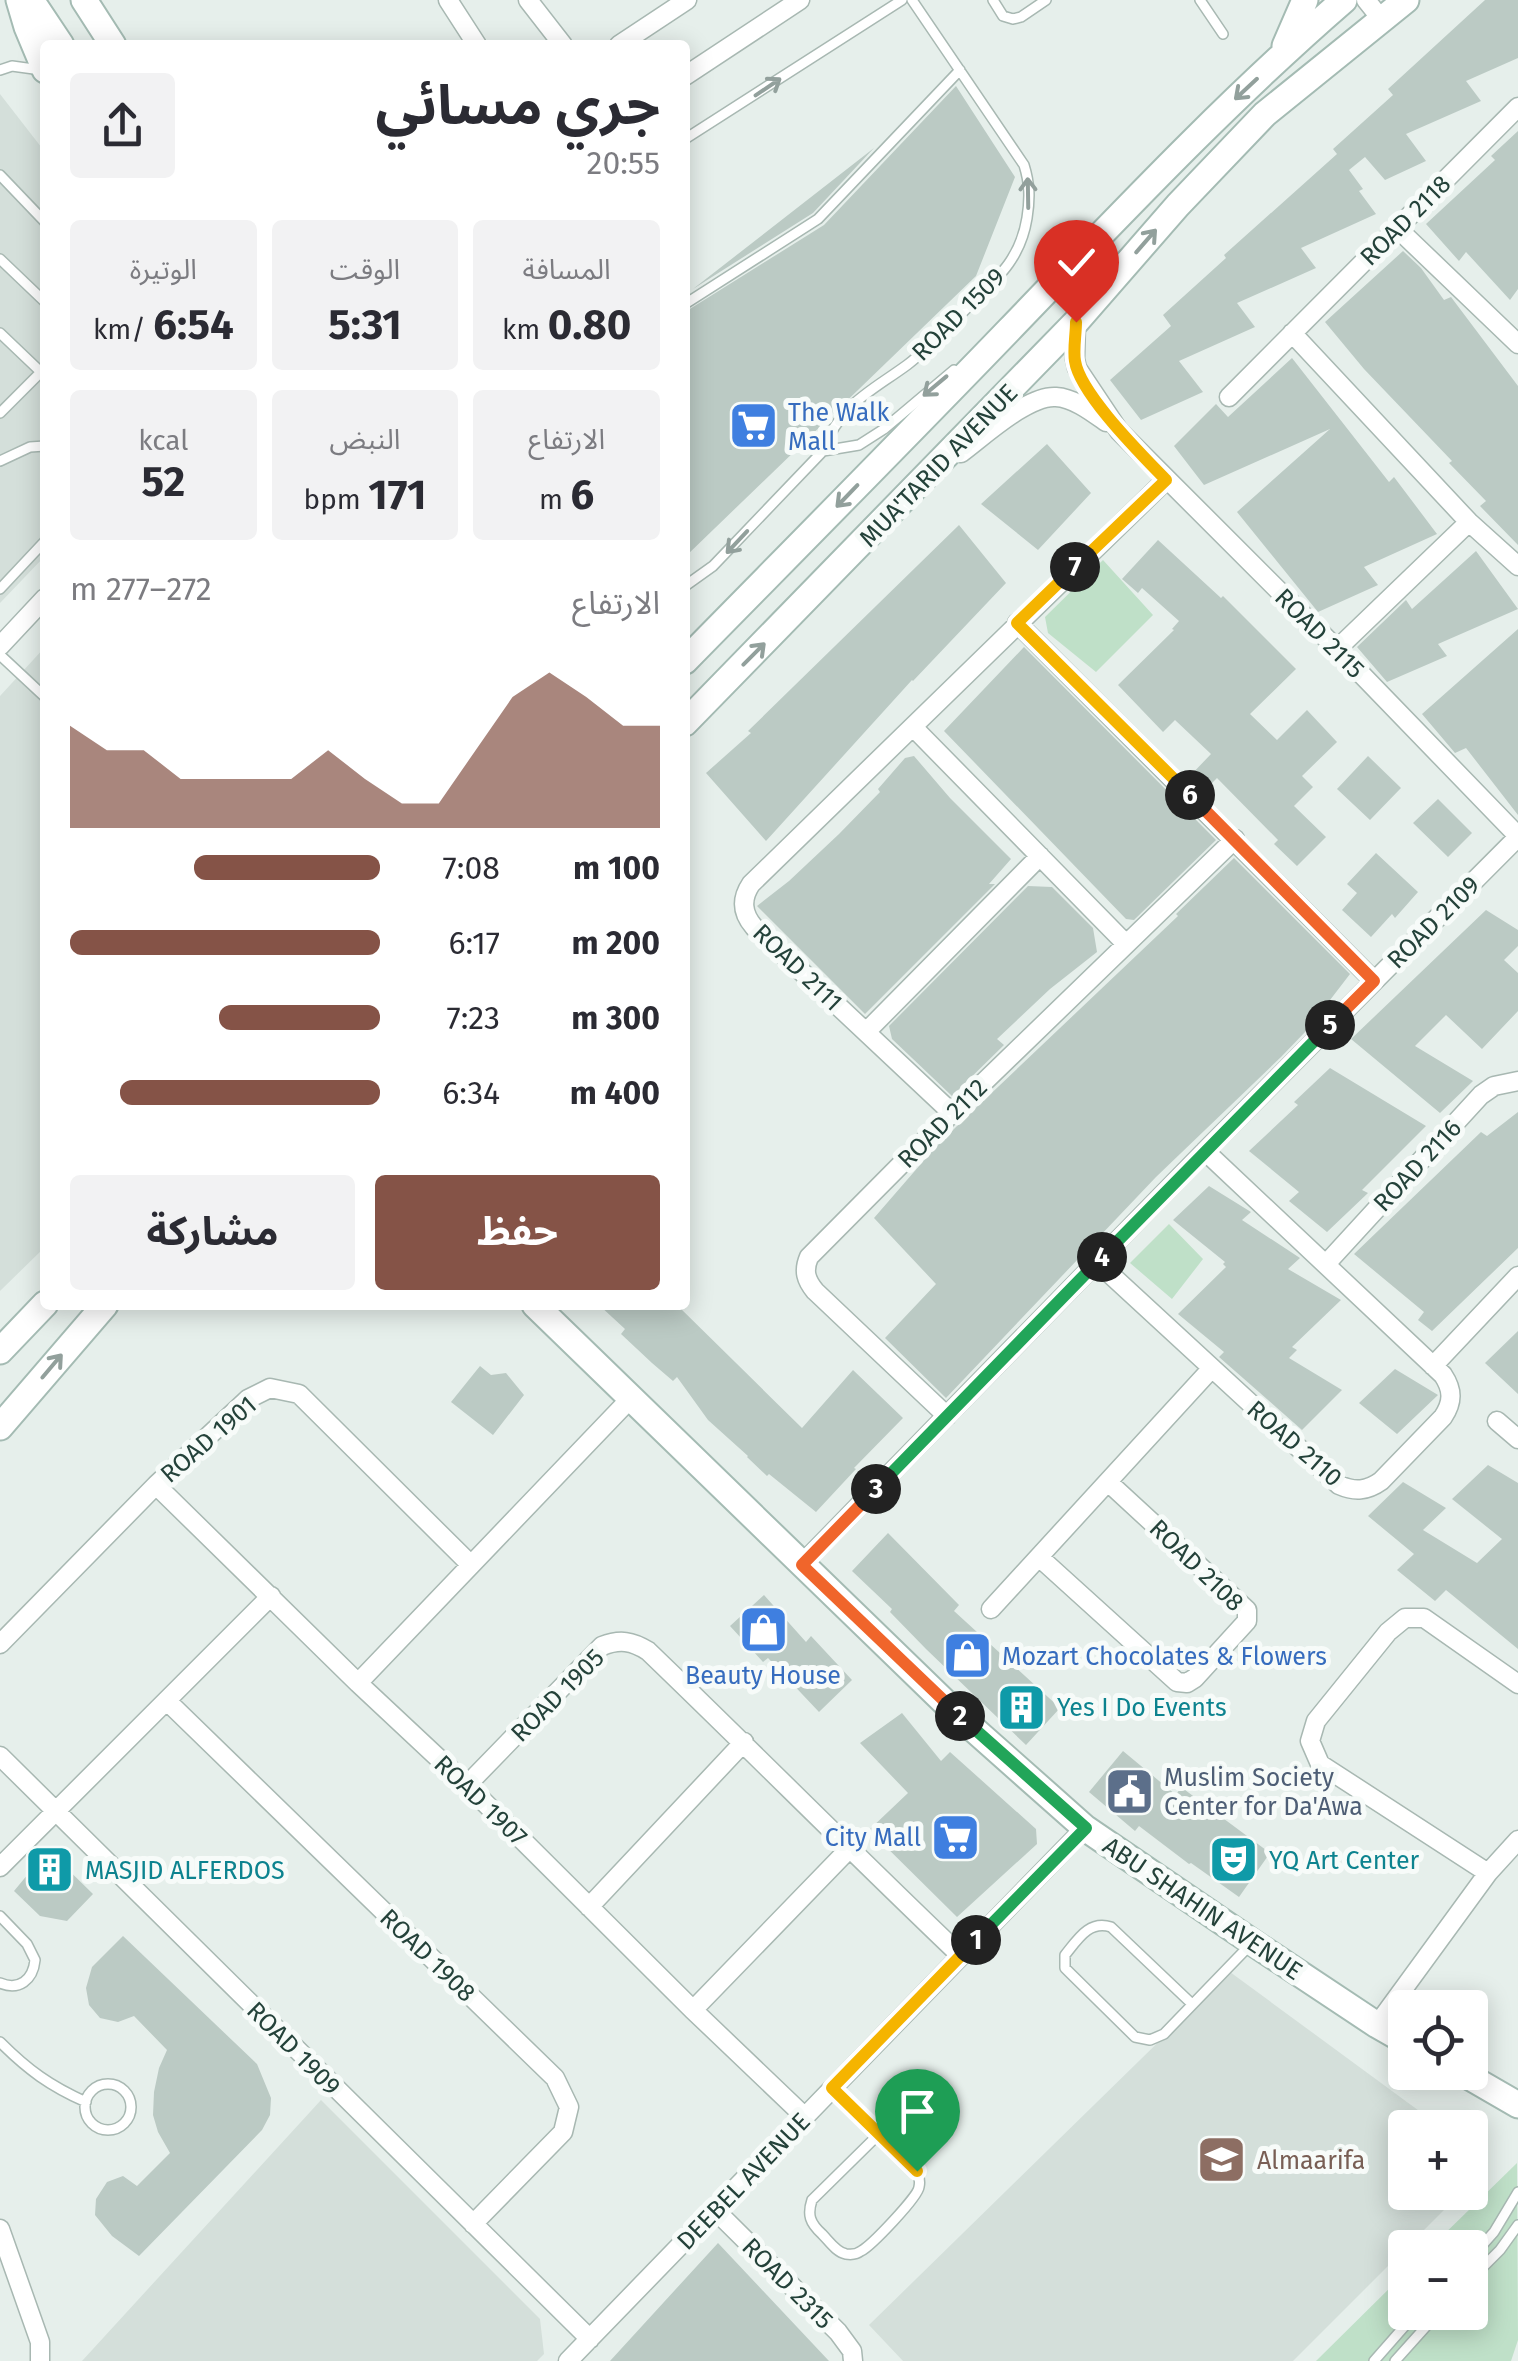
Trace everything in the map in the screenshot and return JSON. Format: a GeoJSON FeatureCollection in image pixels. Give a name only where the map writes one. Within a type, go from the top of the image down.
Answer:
{"type":"FeatureCollection","features":[{"type":"Feature","properties":{"kind":"street"},"geometry":{"type":"LineString","coordinates":[[3,0],[26,28]]}},
{"type":"Feature","properties":{"kind":"street"},"geometry":{"type":"LineString","coordinates":[[18,0],[40,59]]}},
{"type":"Feature","properties":{"kind":"street"},"geometry":{"type":"LineString","coordinates":[[32,0],[58,40]]}},
{"type":"Feature","properties":{"kind":"street"},"geometry":{"type":"LineString","coordinates":[[84,0],[110,40]]}},
{"type":"Feature","properties":{"kind":"street"},"geometry":{"type":"LineString","coordinates":[[448,0],[473,40]]}},
{"type":"Feature","properties":{"kind":"street"},"geometry":{"type":"LineString","coordinates":[[528,0],[559,40]]}},
{"type":"Feature","properties":{"kind":"street"},"geometry":{"type":"LineString","coordinates":[[627,40],[688,0]]}},
{"type":"Feature","properties":{"kind":"street"},"geometry":{"type":"LineString","coordinates":[[690,72],[774,7],[800,0]]}},
{"type":"Feature","properties":{"kind":"street"},"geometry":{"type":"LineString","coordinates":[[1278,58],[1305,0]]}},
{"type":"Feature","properties":{"kind":"street","name":"MUA'TARID AVENUE"},"geometry":{"type":"LineString","coordinates":[[690,656],[1109,225],[1278,58],[1344,0]]}},
{"type":"Feature","properties":{"kind":"street","name":"MUA'TARID AVENUE"},"geometry":{"type":"LineString","coordinates":[[690,719],[1076,322],[1178,205],[1266,114],[1374,10],[1403,1]]}},
{"type":"Feature","properties":{"kind":"street","name":"ROAD 2118"},"geometry":{"type":"LineString","coordinates":[[1229,397],[1518,106]]}},
{"type":"Feature","properties":{"kind":"street"},"geometry":{"type":"LineString","coordinates":[[1397,228],[1517,341]]}},
{"type":"Feature","properties":{"kind":"street","name":"ROAD 2115"},"geometry":{"type":"LineString","coordinates":[[1076,322],[1077,368],[1119,431],[1518,837]]}},
{"type":"Feature","properties":{"kind":"street"},"geometry":{"type":"LineString","coordinates":[[1292,333],[1469,522],[1518,566]]}},
{"type":"Feature","properties":{"kind":"street","name":"ROAD 2115"},"geometry":{"type":"LineString","coordinates":[[923,480],[1020,408],[1044,398],[1066,399],[1119,431]]}},
{"type":"Feature","properties":{"kind":"street","name":"ROAD 2111"},"geometry":{"type":"LineString","coordinates":[[952,1113],[754,927],[743,901],[751,884],[1166,480]]}},
{"type":"Feature","properties":{"kind":"street"},"geometry":{"type":"LineString","coordinates":[[1337,649],[1469,522]]}},
{"type":"Feature","properties":{"kind":"street"},"geometry":{"type":"LineString","coordinates":[[690,633],[751,578],[786,558]]}},
{"type":"Feature","properties":{"kind":"street"},"geometry":{"type":"LineString","coordinates":[[0,646],[40,603]]}},
{"type":"Feature","properties":{"kind":"street"},"geometry":{"type":"LineString","coordinates":[[1017,623],[1374,981]]}},
{"type":"Feature","properties":{"kind":"street"},"geometry":{"type":"LineString","coordinates":[[912,727],[1126,944]]}},
{"type":"Feature","properties":{"kind":"street","name":"ROAD 2109"},"geometry":{"type":"LineString","coordinates":[[802,1565],[1518,837]]}},
{"type":"Feature","properties":{"kind":"street","name":"ROAD 2112"},"geometry":{"type":"LineString","coordinates":[[947,1416],[815,1292],[806,1276],[806,1266],[815,1250],[952,1113],[1235,839]]}},
{"type":"Feature","properties":{"kind":"street"},"geometry":{"type":"LineString","coordinates":[[866,1032],[1040,856]]}},
{"type":"Feature","properties":{"kind":"street","name":"ROAD 2116"},"geometry":{"type":"LineString","coordinates":[[1326,1264],[1481,1095],[1494,1086],[1518,1081]]}},
{"type":"Feature","properties":{"kind":"street","name":"ROAD 2110"},"geometry":{"type":"LineString","coordinates":[[1097,1262],[1349,1489],[1372,1487],[1381,1481],[1444,1417],[1450,1408],[1450,1385],[1433,1366],[1204,1152]]}},
{"type":"Feature","properties":{"kind":"street"},"geometry":{"type":"LineString","coordinates":[[1433,1366],[1518,1276]]}},
{"type":"Feature","properties":{"kind":"street"},"geometry":{"type":"LineString","coordinates":[[4,1342],[40,1309]]}},
{"type":"Feature","properties":{"kind":"street"},"geometry":{"type":"LineString","coordinates":[[0,1427],[100,1310]]}},
{"type":"Feature","properties":{"kind":"street","name":"ABU SHAHIN AVENUE"},"geometry":{"type":"LineString","coordinates":[[540,1310],[961,1718],[1086,1828],[1388,2032]]}},
{"type":"Feature","properties":{"kind":"street"},"geometry":{"type":"LineString","coordinates":[[991,1609],[1212,1368]]}},
{"type":"Feature","properties":{"kind":"street","name":"ROAD 1901"},"geometry":{"type":"LineString","coordinates":[[0,1644],[156,1486],[248,1399],[270,1388],[299,1394],[471,1565]]}},
{"type":"Feature","properties":{"kind":"street"},"geometry":{"type":"LineString","coordinates":[[358,1683],[630,1399]]}},
{"type":"Feature","properties":{"kind":"street"},"geometry":{"type":"LineString","coordinates":[[1497,1420],[1518,1439]]}},
{"type":"Feature","properties":{"kind":"street","name":"ROAD 2108"},"geometry":{"type":"LineString","coordinates":[[1039,1557],[1177,1682],[1187,1684],[1196,1678],[1247,1621],[1247,1610],[1108,1482]]}},
{"type":"Feature","properties":{"kind":"street","name":"ROAD 1907"},"geometry":{"type":"LineString","coordinates":[[156,1486],[805,2117]]}},
{"type":"Feature","properties":{"kind":"street"},"geometry":{"type":"LineString","coordinates":[[0,1868],[271,1596]]}},
{"type":"Feature","properties":{"kind":"street"},"geometry":{"type":"LineString","coordinates":[[1488,1873],[1320,1764],[1310,1741],[1316,1721],[1388,1632],[1405,1618],[1424,1618],[1518,1684]]}},
{"type":"Feature","properties":{"kind":"street","name":"ROAD 1905"},"geometry":{"type":"LineString","coordinates":[[467,1786],[602,1646],[626,1641],[638,1644],[744,1742],[849,1850],[961,1956]]}},
{"type":"Feature","properties":{"kind":"street","name":"ROAD 1908"},"geometry":{"type":"LineString","coordinates":[[166,1701],[555,2078],[569,2107],[563,2132],[472,2224]]}},
{"type":"Feature","properties":{"kind":"street"},"geometry":{"type":"LineString","coordinates":[[590,1908],[744,1742]]}},
{"type":"Feature","properties":{"kind":"street","name":"ROAD 1909"},"geometry":{"type":"LineString","coordinates":[[0,1756],[590,2339]]}},
{"type":"Feature","properties":{"kind":"street","name":"DEEBEL AVENUE"},"geometry":{"type":"LineString","coordinates":[[568,2361],[1086,1828]]}},
{"type":"Feature","properties":{"kind":"street"},"geometry":{"type":"LineString","coordinates":[[1376,2025],[1488,1873],[1518,1840]]}},
{"type":"Feature","properties":{"kind":"street"},"geometry":{"type":"LineString","coordinates":[[692,2010],[849,1850]]}},
{"type":"Feature","properties":{"kind":"street"},"geometry":{"type":"LineString","coordinates":[[1488,2088],[1518,2105]]}},
{"type":"Feature","properties":{"kind":"street","name":"ROAD 2315"},"geometry":{"type":"LineString","coordinates":[[715,2210],[838,2332],[852,2351],[853,2361]]}},
{"type":"Feature","properties":{"kind":"street"},"geometry":{"type":"LineString","coordinates":[[0,2228],[40,2342],[40,2361]]}},
{"type":"Feature","properties":{"kind":"lane"},"geometry":{"type":"LineString","coordinates":[[690,136],[902,0]]}},
{"type":"Feature","properties":{"kind":"lane","name":"ROAD 1509"},"geometry":{"type":"LineString","coordinates":[[690,578],[726,553],[823,450],[837,422],[862,395],[926,349],[1005,270],[1021,244],[1030,198],[1024,165],[912,0]]}},
{"type":"Feature","properties":{"kind":"lane"},"geometry":{"type":"LineString","coordinates":[[993,0],[1003,16],[1012,20],[1046,0]]}},
{"type":"Feature","properties":{"kind":"lane"},"geometry":{"type":"LineString","coordinates":[[1200,0],[1223,34]]}},
{"type":"Feature","properties":{"kind":"lane"},"geometry":{"type":"LineString","coordinates":[[0,70],[12,66],[40,69]]}},
{"type":"Feature","properties":{"kind":"lane"},"geometry":{"type":"LineString","coordinates":[[690,301],[818,219],[960,70]]}},
{"type":"Feature","properties":{"kind":"lane"},"geometry":{"type":"LineString","coordinates":[[0,176],[40,217]]}},
{"type":"Feature","properties":{"kind":"lane"},"geometry":{"type":"LineString","coordinates":[[0,259],[40,297]]}},
{"type":"Feature","properties":{"kind":"lane"},"geometry":{"type":"LineString","coordinates":[[823,450],[859,445],[884,430],[962,363],[1012,327]]}},
{"type":"Feature","properties":{"kind":"lane"},"geometry":{"type":"LineString","coordinates":[[0,333],[40,368]]}},
{"type":"Feature","properties":{"kind":"lane"},"geometry":{"type":"LineString","coordinates":[[0,413],[40,376]]}},
{"type":"Feature","properties":{"kind":"lane"},"geometry":{"type":"LineString","coordinates":[[0,462],[30,447],[40,446]]}},
{"type":"Feature","properties":{"kind":"lane"},"geometry":{"type":"LineString","coordinates":[[0,589],[40,546]]}},
{"type":"Feature","properties":{"kind":"lane"},"geometry":{"type":"LineString","coordinates":[[0,655],[40,692]]}},
{"type":"Feature","properties":{"kind":"lane"},"geometry":{"type":"LineString","coordinates":[[0,1916],[27,1944],[35,1960],[30,1978],[23,1984],[0,1983]]}},
{"type":"Feature","properties":{"kind":"lane"},"geometry":{"type":"LineString","coordinates":[[1192,2004],[1111,1927],[1098,1924],[1085,1931],[1065,1955],[1069,1972],[1135,2038],[1150,2040],[1157,2038],[1192,2004],[1252,1942]]}},
{"type":"Feature","properties":{"kind":"lane"},"geometry":{"type":"LineString","coordinates":[[0,2042],[32,2073],[86,2102]]}},
{"type":"Feature","properties":{"kind":"lane"},"geometry":{"type":"LineString","coordinates":[[104,2084],[127,2093],[132,2106],[129,2118],[120,2128],[107,2130],[94,2126],[86,2115],[86,2102],[92,2090],[104,2084]]}},
{"type":"Feature","properties":{"kind":"lane"},"geometry":{"type":"LineString","coordinates":[[832,2088],[917,2171],[920,2184],[918,2192],[865,2249],[846,2254],[812,2224],[810,2207],[812,2200],[879,2134]]}},
{"type":"Feature","properties":{"kind":"lane"},"geometry":{"type":"LineString","coordinates":[[1488,2239],[1518,2192]]}},
{"type":"Feature","properties":{"kind":"lane"},"geometry":{"type":"LineString","coordinates":[[1488,2262],[1518,2225]]}},
{"type":"Feature","properties":{"kind":"lane"},"geometry":{"type":"LineString","coordinates":[[1374,2361],[1401,2330]]}},
{"type":"Feature","properties":{"kind":"lane"},"geometry":{"type":"LineString","coordinates":[[1396,2361],[1423,2330]]}},
{"type":"Feature","properties":{"kind":"shaded area"},"geometry":{"type":"Polygon","coordinates":[[[0,94],[40,146],[40,561],[0,603],[0,94]]]}},
{"type":"Feature","properties":{"kind":"shaded area"},"geometry":{"type":"Polygon","coordinates":[[[40,652],[40,1252],[0,1291],[0,696],[40,652]]]}},
{"type":"Feature","properties":{"kind":"shaded area","name":"Almaarifa"},"geometry":{"type":"Polygon","coordinates":[[[1230,1972],[1418,2110],[1388,2110],[1388,2210],[1444,2210],[1424,2230],[1388,2230],[1388,2266],[1293,2361],[903,2361],[869,2325],[1230,1972]]]}},
{"type":"Feature","properties":{"kind":"shaded area"},"geometry":{"type":"Polygon","coordinates":[[[321,2100],[540,2319],[544,2354],[537,2361],[82,2361],[321,2100]]]}},
{"type":"Feature","properties":{"kind":"green space"},"geometry":{"type":"Polygon","coordinates":[[[1103,560],[1153,615],[1096,672],[1048,633],[1045,617],[1103,560]]]}},
{"type":"Feature","properties":{"kind":"green space"},"geometry":{"type":"Polygon","coordinates":[[[1169,1224],[1203,1259],[1172,1299],[1130,1263],[1169,1224]]]}},
{"type":"Feature","properties":{"kind":"green space"},"geometry":{"type":"Polygon","coordinates":[[[1517,2163],[1518,2340],[1511,2361],[1316,2361],[1388,2290],[1388,2330],[1488,2330],[1488,2230],[1448,2230],[1469,2210],[1488,2210],[1488,2191],[1517,2163]]]}},
{"type":"Feature","properties":{"kind":"building"},"geometry":{"type":"Polygon","coordinates":[[[1485,0],[1518,0],[1518,58],[1466,81],[1481,101],[1406,134],[1426,161],[1385,180],[1365,157],[1349,170],[1376,214],[1301,248],[1316,268],[1237,303],[1255,327],[1179,361],[1203,392],[1141,420],[1110,380],[1171,326],[1163,315],[1337,154],[1333,149],[1393,95],[1388,89],[1485,0]]]}},
{"type":"Feature","properties":{"kind":"building","name":"The Walk Mall"},"geometry":{"type":"Polygon","coordinates":[[[956,86],[1015,177],[976,276],[690,552],[690,309],[824,225],[956,86]]]}},
{"type":"Feature","properties":{"kind":"building"},"geometry":{"type":"Polygon","coordinates":[[[1518,131],[1518,289],[1510,300],[1466,252],[1459,261],[1426,224],[1495,160],[1491,156],[1518,131]]]}},
{"type":"Feature","properties":{"kind":"building"},"geometry":{"type":"Polygon","coordinates":[[[874,148],[813,213],[693,289],[874,148]]]}},
{"type":"Feature","properties":{"kind":"building"},"geometry":{"type":"Polygon","coordinates":[[[1403,251],[1444,300],[1451,297],[1518,386],[1518,545],[1480,506],[1486,501],[1449,463],[1452,461],[1325,322],[1403,251]]]}},
{"type":"Feature","properties":{"kind":"building"},"geometry":{"type":"Polygon","coordinates":[[[1292,358],[1389,482],[1394,477],[1437,534],[1364,567],[1378,585],[1318,612],[1237,512],[1330,429],[1204,485],[1174,446],[1216,404],[1228,417],[1292,358]]]}},
{"type":"Feature","properties":{"kind":"building"},"geometry":{"type":"Polygon","coordinates":[[[1047,444],[1091,493],[1038,550],[981,504],[1047,444]]]}},
{"type":"Feature","properties":{"kind":"building"},"geometry":{"type":"Polygon","coordinates":[[[959,525],[1006,583],[766,841],[706,773],[959,525]]]}},
{"type":"Feature","properties":{"kind":"building"},"geometry":{"type":"Polygon","coordinates":[[[1158,540],[1223,596],[1296,669],[1250,714],[1277,740],[1307,710],[1337,742],[1302,776],[1313,787],[1294,806],[1326,837],[1297,866],[1274,844],[1278,840],[1217,778],[1203,792],[1189,777],[1211,754],[1175,720],[1163,732],[1118,685],[1179,621],[1142,588],[1138,593],[1122,579],[1158,540]]]}},
{"type":"Feature","properties":{"kind":"building"},"geometry":{"type":"Polygon","coordinates":[[[1476,551],[1518,609],[1438,644],[1447,656],[1387,682],[1357,647],[1406,600],[1412,609],[1476,551]]]}},
{"type":"Feature","properties":{"kind":"building"},"geometry":{"type":"Polygon","coordinates":[[[1518,629],[1518,815],[1466,748],[1455,753],[1422,714],[1518,629]]]}},
{"type":"Feature","properties":{"kind":"building"},"geometry":{"type":"Polygon","coordinates":[[[1024,647],[1216,840],[1134,920],[1126,919],[944,731],[1024,647]]]}},
{"type":"Feature","properties":{"kind":"building"},"geometry":{"type":"Polygon","coordinates":[[[914,756],[1011,859],[989,884],[995,884],[865,1014],[757,906],[839,834],[880,792],[878,789],[905,758],[914,756]]]}},
{"type":"Feature","properties":{"kind":"building"},"geometry":{"type":"Polygon","coordinates":[[[1368,756],[1401,788],[1370,820],[1337,789],[1368,756]]]}},
{"type":"Feature","properties":{"kind":"building"},"geometry":{"type":"Polygon","coordinates":[[[1438,799],[1472,833],[1448,857],[1413,823],[1438,799]]]}},
{"type":"Feature","properties":{"kind":"building"},"geometry":{"type":"Polygon","coordinates":[[[1376,853],[1418,892],[1371,937],[1342,910],[1357,893],[1347,884],[1376,853]]]}},
{"type":"Feature","properties":{"kind":"building"},"geometry":{"type":"Polygon","coordinates":[[[1234,858],[1350,974],[1307,1030],[1156,1177],[946,1398],[885,1338],[936,1284],[874,1218],[961,1122],[1234,858]]]}},
{"type":"Feature","properties":{"kind":"building"},"geometry":{"type":"Polygon","coordinates":[[[1028,886],[1052,887],[1093,928],[1097,952],[997,1039],[1004,1045],[952,1096],[892,1039],[889,1026],[1028,886]]]}},
{"type":"Feature","properties":{"kind":"building"},"geometry":{"type":"Polygon","coordinates":[[[1486,910],[1518,930],[1518,946],[1504,960],[1518,973],[1518,1011],[1482,1049],[1446,1015],[1415,1046],[1473,1081],[1440,1113],[1351,1039],[1486,910]]]}},
{"type":"Feature","properties":{"kind":"building"},"geometry":{"type":"Polygon","coordinates":[[[1330,1068],[1426,1126],[1362,1190],[1368,1193],[1327,1232],[1289,1201],[1299,1192],[1249,1151],[1330,1068]]]}},
{"type":"Feature","properties":{"kind":"building"},"geometry":{"type":"Polygon","coordinates":[[[1518,1112],[1518,1248],[1432,1331],[1418,1320],[1424,1312],[1354,1254],[1481,1132],[1487,1136],[1518,1112]]]}},
{"type":"Feature","properties":{"kind":"building"},"geometry":{"type":"Polygon","coordinates":[[[1209,1186],[1251,1212],[1242,1220],[1300,1258],[1288,1269],[1341,1300],[1292,1347],[1297,1350],[1289,1358],[1342,1390],[1302,1430],[1219,1357],[1224,1352],[1178,1314],[1226,1267],[1225,1262],[1173,1220],[1209,1186]]]}},
{"type":"Feature","properties":{"kind":"building"},"geometry":{"type":"Polygon","coordinates":[[[604,1310],[682,1310],[802,1428],[853,1370],[903,1418],[816,1512],[767,1476],[708,1420],[677,1377],[673,1381],[621,1334],[625,1329],[604,1310]]]}},
{"type":"Feature","properties":{"kind":"building"},"geometry":{"type":"Polygon","coordinates":[[[1518,1331],[1518,1394],[1485,1363],[1518,1331]]]}},
{"type":"Feature","properties":{"kind":"building"},"geometry":{"type":"Polygon","coordinates":[[[480,1366],[491,1375],[506,1373],[524,1395],[493,1435],[451,1402],[480,1366]]]}},
{"type":"Feature","properties":{"kind":"building"},"geometry":{"type":"Polygon","coordinates":[[[1395,1369],[1438,1395],[1397,1434],[1359,1403],[1395,1369]]]}},
{"type":"Feature","properties":{"kind":"building"},"geometry":{"type":"Polygon","coordinates":[[[1488,1465],[1518,1483],[1518,1649],[1446,1590],[1435,1601],[1397,1570],[1414,1554],[1368,1516],[1403,1482],[1446,1508],[1423,1530],[1477,1563],[1502,1539],[1452,1499],[1488,1465]]]}},
{"type":"Feature","properties":{"kind":"building"},"geometry":{"type":"Polygon","coordinates":[[[888,1533],[959,1605],[954,1611],[1060,1708],[1026,1745],[852,1571],[888,1533]]]}},
{"type":"Feature","properties":{"kind":"building"},"geometry":{"type":"Polygon","coordinates":[[[764,1595],[806,1642],[811,1636],[852,1680],[819,1712],[768,1658],[763,1662],[730,1626],[764,1595]]]}},
{"type":"Feature","properties":{"kind":"building","name":"City Mall"},"geometry":{"type":"Polygon","coordinates":[[[902,1713],[941,1761],[950,1752],[1036,1829],[1037,1844],[957,1917],[869,1830],[908,1793],[860,1743],[902,1713]]]}},
{"type":"Feature","properties":{"kind":"building"},"geometry":{"type":"Polygon","coordinates":[[[1123,1751],[1176,1795],[1181,1787],[1270,1853],[1239,1897],[1139,1826],[1135,1831],[1089,1792],[1123,1751]]]}},
{"type":"Feature","properties":{"kind":"building","name":"MASJID ALFERDOS"},"geometry":{"type":"Polygon","coordinates":[[[48,1850],[93,1894],[67,1921],[40,1916],[14,1891],[48,1850]]]}},
{"type":"Feature","properties":{"kind":"building"},"geometry":{"type":"Polygon","coordinates":[[[123,1936],[257,2064],[271,2098],[270,2115],[262,2130],[139,2256],[112,2236],[95,2215],[96,2199],[107,2182],[123,2176],[137,2186],[170,2153],[153,2115],[159,2068],[167,2050],[134,2016],[118,2022],[100,2018],[89,2005],[86,1988],[92,1967],[123,1936]]]}},
{"type":"Feature","properties":{"kind":"building"},"geometry":{"type":"Polygon","coordinates":[[[718,2243],[829,2361],[610,2361],[718,2243]]]}},
{"type":"Feature","properties":{"kind":"place","name":"The Walk Mall"},"geometry":{"type":"Point","coordinates":[753,426]}},
{"type":"Feature","properties":{"kind":"place","name":"Beauty House"},"geometry":{"type":"Point","coordinates":[763,1629]}},
{"type":"Feature","properties":{"kind":"place","name":"Mozart Chocolates & Flowers"},"geometry":{"type":"Point","coordinates":[967,1656]}},
{"type":"Feature","properties":{"kind":"place","name":"Yes I Do Events"},"geometry":{"type":"Point","coordinates":[1022,1707]}},
{"type":"Feature","properties":{"kind":"place","name":"Muslim Society Center for Da'Awa"},"geometry":{"type":"Point","coordinates":[1129,1791]}},
{"type":"Feature","properties":{"kind":"place","name":"City Mall"},"geometry":{"type":"Point","coordinates":[956,1837]}},
{"type":"Feature","properties":{"kind":"place","name":"YQ Art Center"},"geometry":{"type":"Point","coordinates":[1234,1860]}},
{"type":"Feature","properties":{"kind":"place","name":"MASJID ALFERDOS"},"geometry":{"type":"Point","coordinates":[50,1870]}},
{"type":"Feature","properties":{"kind":"place","name":"Almaarifa"},"geometry":{"type":"Point","coordinates":[1222,2160]}},
{"type":"Feature","properties":{"kind":"route"},"geometry":{"type":"LineString","coordinates":[[917,2171],[832,2088],[1086,1828],[961,1718],[802,1565],[1374,981],[1017,623],[1166,480],[1119,431],[1086,384],[1075,359],[1076,322]]}}]}
